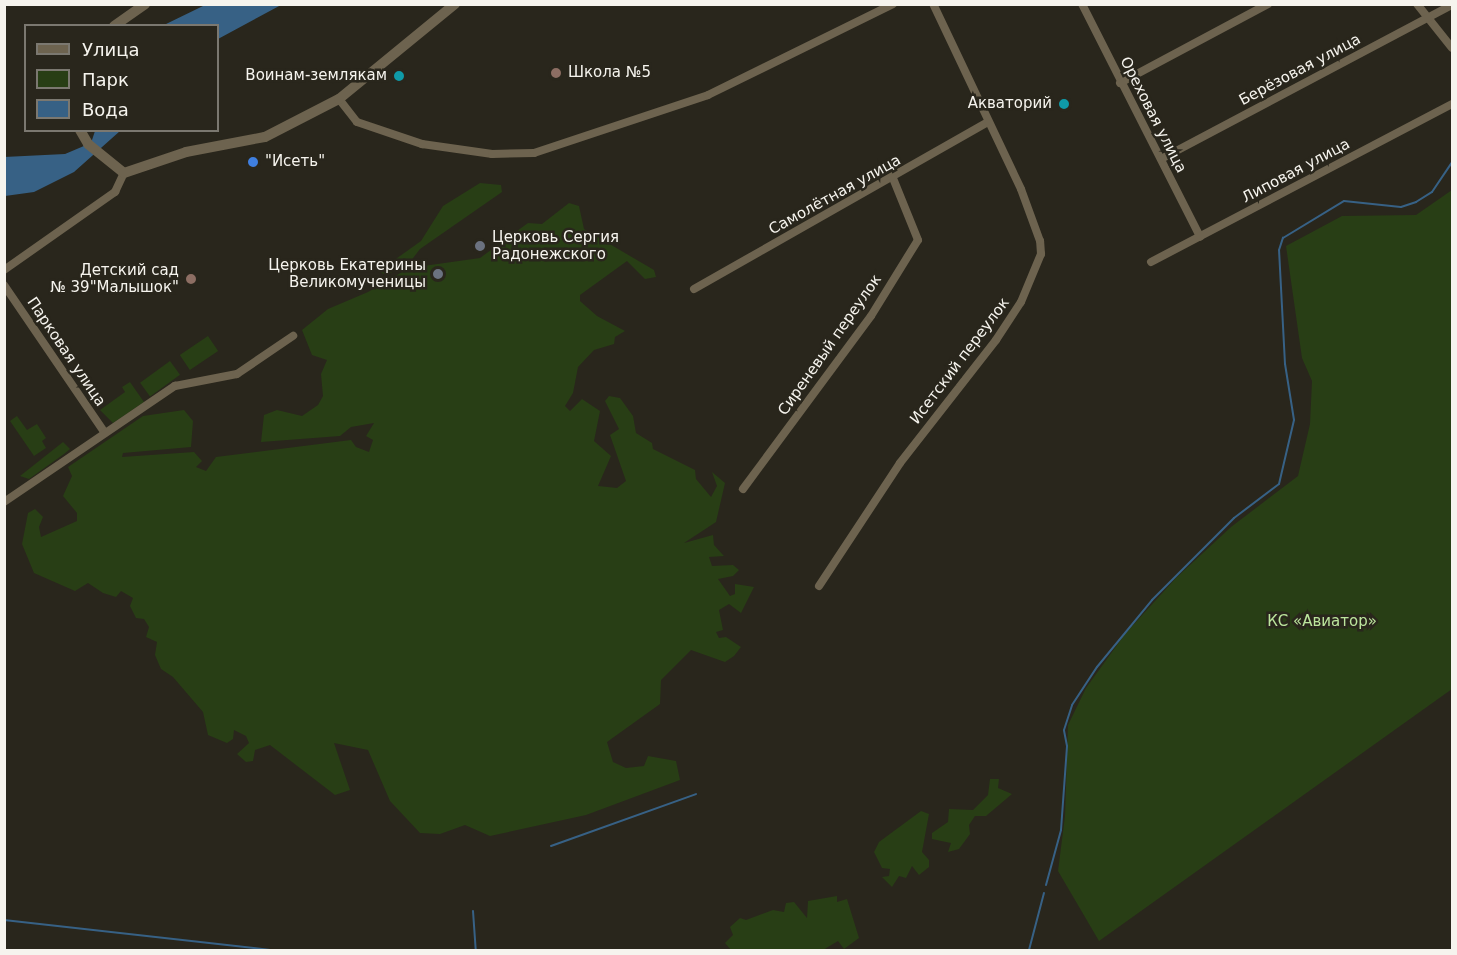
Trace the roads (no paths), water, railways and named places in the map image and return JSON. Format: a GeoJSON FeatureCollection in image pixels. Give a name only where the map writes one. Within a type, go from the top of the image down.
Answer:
{"type":"FeatureCollection","features":[{"type":"Feature","properties":{"kind":"street"},"geometry":{"type":"LineString","coordinates":[[117,24],[145,4]]}},
{"type":"Feature","properties":{"kind":"street"},"geometry":{"type":"LineString","coordinates":[[4,270],[115,192],[124,173],[186,152],[265,137],[339,99],[456,4]]}},
{"type":"Feature","properties":{"kind":"street"},"geometry":{"type":"LineString","coordinates":[[339,99],[357,122],[422,144],[492,154],[534,153],[708,95],[892,4]]}},
{"type":"Feature","properties":{"kind":"street","name":"Исетский переулок"},"geometry":{"type":"LineString","coordinates":[[819,586],[900,463],[996,340],[1037,270],[1040,241],[1021,189],[933,4]]}},
{"type":"Feature","properties":{"kind":"street"},"geometry":{"type":"LineString","coordinates":[[1120,83],[1268,4]]}},
{"type":"Feature","properties":{"kind":"street"},"geometry":{"type":"LineString","coordinates":[[1417,4],[1452,48]]}},
{"type":"Feature","properties":{"kind":"street","name":"Ореховая улица"},"geometry":{"type":"LineString","coordinates":[[1082,5],[1200,237]]}},
{"type":"Feature","properties":{"kind":"street","name":"Берёзовая улица"},"geometry":{"type":"LineString","coordinates":[[1161,159],[1452,5]]}},
{"type":"Feature","properties":{"kind":"street","name":"Липовая улица"},"geometry":{"type":"LineString","coordinates":[[1151,262],[1452,104]]}},
{"type":"Feature","properties":{"kind":"street","name":"Самолётная улица"},"geometry":{"type":"LineString","coordinates":[[694,289],[988,122]]}},
{"type":"Feature","properties":{"kind":"street"},"geometry":{"type":"LineString","coordinates":[[81,132],[88,144],[124,173]]}},
{"type":"Feature","properties":{"kind":"street","name":"Сиреневый переулок"},"geometry":{"type":"LineString","coordinates":[[743,489],[871,316],[918,240],[893,178]]}},
{"type":"Feature","properties":{"kind":"street","name":"Парковая улица"},"geometry":{"type":"LineString","coordinates":[[4,285],[105,433]]}},
{"type":"Feature","properties":{"kind":"street"},"geometry":{"type":"LineString","coordinates":[[4,502],[175,386],[237,374],[293,336]]}},
{"type":"Feature","properties":{"kind":"water"},"geometry":{"type":"Polygon","coordinates":[[[281,5],[219,38],[219,24],[166,24],[203,6],[281,5]]]}},
{"type":"Feature","properties":{"kind":"water"},"geometry":{"type":"Polygon","coordinates":[[[95,132],[119,132],[74,172],[34,192],[5,196],[4,157],[65,154],[91,143],[95,132]]]}},
{"type":"Feature","properties":{"kind":"waterway"},"geometry":{"type":"LineString","coordinates":[[1046,885],[1061,830],[1067,746],[1064,730],[1072,705],[1097,667],[1152,600],[1234,518],[1279,484],[1294,420],[1285,364],[1279,250],[1283,238],[1344,201],[1401,207],[1416,202],[1432,192],[1452,162]]}},
{"type":"Feature","properties":{"kind":"waterway"},"geometry":{"type":"LineString","coordinates":[[551,846],[696,794]]}},
{"type":"Feature","properties":{"kind":"waterway"},"geometry":{"type":"LineString","coordinates":[[1029,950],[1044,893]]}},
{"type":"Feature","properties":{"kind":"waterway"},"geometry":{"type":"LineString","coordinates":[[473,911],[476,950]]}},
{"type":"Feature","properties":{"kind":"waterway"},"geometry":{"type":"LineString","coordinates":[[4,920],[270,950]]}},
{"type":"Feature","properties":{"kind":"place","name":"Школа №5"},"geometry":{"type":"Point","coordinates":[556,73]}},
{"type":"Feature","properties":{"kind":"place","name":"Воинам-землякам"},"geometry":{"type":"Point","coordinates":[399,76]}},
{"type":"Feature","properties":{"kind":"place","name":"Акваторий"},"geometry":{"type":"Point","coordinates":[1064,104]}},
{"type":"Feature","properties":{"kind":"place","name":"\"Исеть\""},"geometry":{"type":"Point","coordinates":[253,162]}},
{"type":"Feature","properties":{"kind":"place","name":"Церковь Сергия Радонежского"},"geometry":{"type":"Point","coordinates":[480,246]}},
{"type":"Feature","properties":{"kind":"place","name":"Церковь Екатерины Великомученицы"},"geometry":{"type":"Point","coordinates":[438,274]}},
{"type":"Feature","properties":{"kind":"place","name":"Детский сад № 39\"Малышок\""},"geometry":{"type":"Point","coordinates":[191,279]}},
{"type":"Feature","properties":{"kind":"park label","name":"КС «Авиатор»"},"geometry":{"type":"Point","coordinates":[1322,622]}}]}
